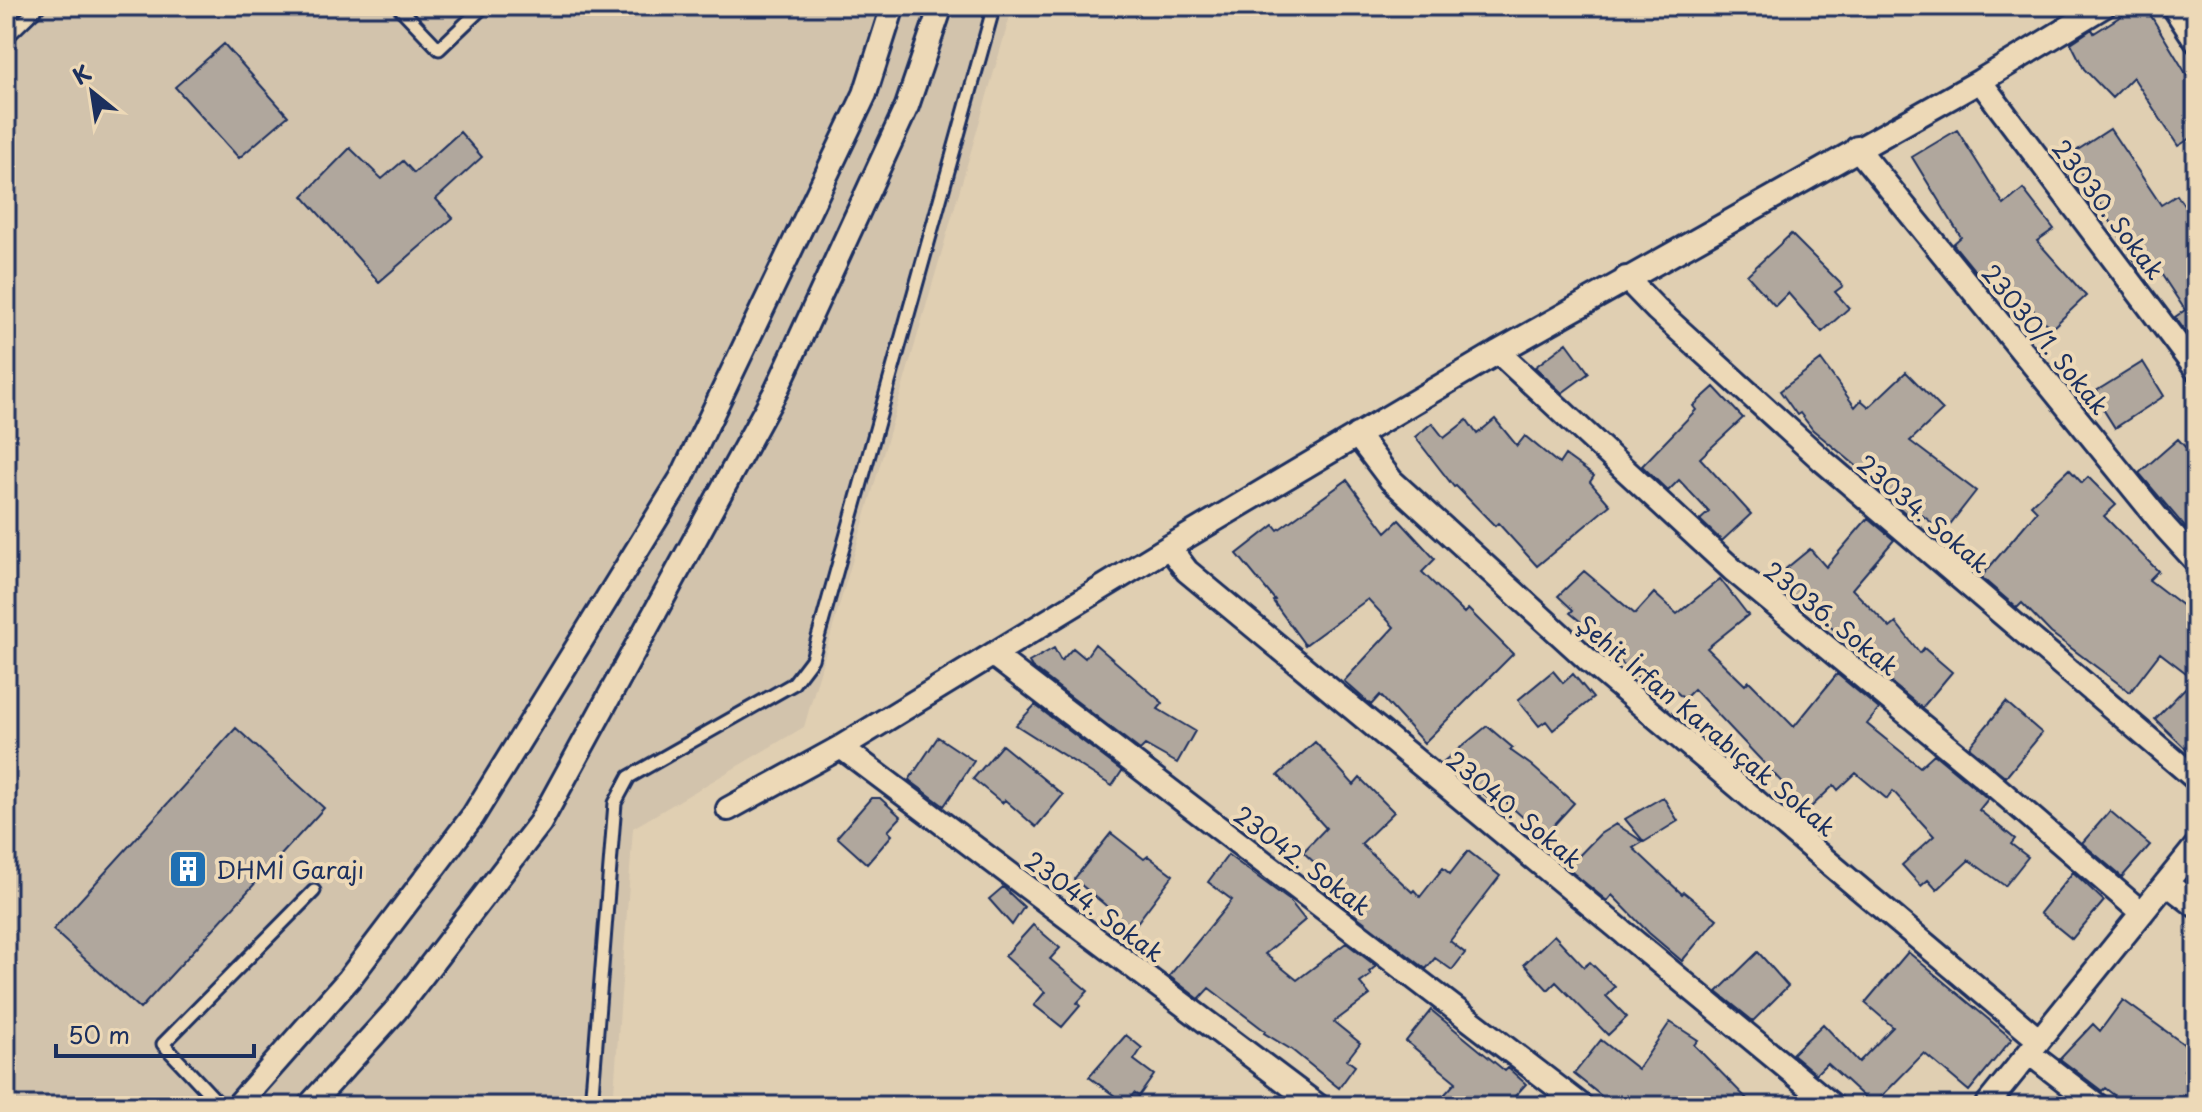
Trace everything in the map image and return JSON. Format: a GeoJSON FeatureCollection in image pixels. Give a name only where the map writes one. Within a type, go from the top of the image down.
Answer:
{"type":"FeatureCollection","features":[{"type":"Feature","properties":{"kind":"street"},"geometry":{"type":"LineString","coordinates":[[237,1106],[349,979],[473,816],[682,477],[865,94],[893,6]]}},
{"type":"Feature","properties":{"kind":"street"},"geometry":{"type":"LineString","coordinates":[[309,1106],[396,1010],[540,823],[776,391],[907,106],[941,6]]}},
{"type":"Feature","properties":{"kind":"street"},"geometry":{"type":"LineString","coordinates":[[728,809],[841,747],[1169,547],[1498,352],[1980,81],[2104,6]]}},
{"type":"Feature","properties":{"kind":"street"},"geometry":{"type":"LineString","coordinates":[[2173,6],[2196,41]]}},
{"type":"Feature","properties":{"kind":"street","name":"23030. Sokak"},"geometry":{"type":"LineString","coordinates":[[1980,81],[2196,369]]}},
{"type":"Feature","properties":{"kind":"street","name":"23030/1. Sokak"},"geometry":{"type":"LineString","coordinates":[[1857,148],[2196,561]]}},
{"type":"Feature","properties":{"kind":"street","name":"23034. Sokak"},"geometry":{"type":"LineString","coordinates":[[1626,278],[1822,460],[2196,779]]}},
{"type":"Feature","properties":{"kind":"street","name":"23036. Sokak"},"geometry":{"type":"LineString","coordinates":[[1498,352],[1733,570],[1989,781],[2142,913]]}},
{"type":"Feature","properties":{"kind":"street","name":"Şehit İrfan Karabıçak Sokak"},"geometry":{"type":"LineString","coordinates":[[1357,435],[1391,480],[1587,659],[2098,1106]]}},
{"type":"Feature","properties":{"kind":"street","name":"23040. Sokak"},"geometry":{"type":"LineString","coordinates":[[1169,547],[1187,571],[1833,1106]]}},
{"type":"Feature","properties":{"kind":"street","name":"23042. Sokak"},"geometry":{"type":"LineString","coordinates":[[993,655],[1582,1106]]}},
{"type":"Feature","properties":{"kind":"street","name":"23044. Sokak"},"geometry":{"type":"LineString","coordinates":[[841,747],[1318,1106]]}},
{"type":"Feature","properties":{"kind":"street"},"geometry":{"type":"LineString","coordinates":[[1986,1106],[2196,846]]}},
{"type":"Feature","properties":{"kind":"street"},"geometry":{"type":"LineString","coordinates":[[2166,883],[2196,906]]}},
{"type":"Feature","properties":{"kind":"lane"},"geometry":{"type":"LineString","coordinates":[[6,38],[39,6]]}},
{"type":"Feature","properties":{"kind":"lane"},"geometry":{"type":"LineString","coordinates":[[398,6],[439,49],[484,6]]}},
{"type":"Feature","properties":{"kind":"lane"},"geometry":{"type":"LineString","coordinates":[[591,1106],[615,803],[629,777],[793,684],[812,659],[994,6]]}},
{"type":"Feature","properties":{"kind":"lane"},"geometry":{"type":"LineString","coordinates":[[221,1106],[163,1044],[314,891]]}},
{"type":"Feature","properties":{"kind":"shaded area"},"geometry":{"type":"Polygon","coordinates":[[[6,6],[1013,6],[804,727],[633,828],[613,1106],[6,1106],[6,6]]]}},
{"type":"Feature","properties":{"kind":"building"},"geometry":{"type":"Polygon","coordinates":[[[2137,6],[2145,6],[2196,90],[2196,135],[2178,146],[2133,77],[2112,98],[2084,69],[2071,43],[2092,29],[2094,33],[2137,6]]]}},
{"type":"Feature","properties":{"kind":"building"},"geometry":{"type":"Polygon","coordinates":[[[224,44],[288,116],[239,158],[175,87],[224,44]]]}},
{"type":"Feature","properties":{"kind":"building"},"geometry":{"type":"Polygon","coordinates":[[[2110,129],[2161,205],[2177,195],[2196,224],[2196,346],[2175,317],[2185,310],[2152,260],[2139,268],[2070,155],[2110,129]]]}},
{"type":"Feature","properties":{"kind":"building"},"geometry":{"type":"Polygon","coordinates":[[[1957,130],[2004,205],[2023,189],[2054,229],[2037,241],[2086,296],[2051,329],[1998,272],[1984,282],[1953,244],[1961,237],[1912,157],[1957,130]]]}},
{"type":"Feature","properties":{"kind":"building"},"geometry":{"type":"Polygon","coordinates":[[[460,132],[482,157],[436,199],[453,218],[379,282],[303,196],[350,148],[382,179],[403,161],[414,173],[460,132]]]}},
{"type":"Feature","properties":{"kind":"building"},"geometry":{"type":"Polygon","coordinates":[[[1791,234],[1843,286],[1835,292],[1849,308],[1822,332],[1788,293],[1775,306],[1747,275],[1791,234]]]}},
{"type":"Feature","properties":{"kind":"building"},"geometry":{"type":"Polygon","coordinates":[[[1567,343],[1589,373],[1562,393],[1535,367],[1567,343]]]}},
{"type":"Feature","properties":{"kind":"building"},"geometry":{"type":"Polygon","coordinates":[[[1821,360],[1855,407],[1861,400],[1869,407],[1906,372],[1943,410],[1910,441],[1976,491],[1944,532],[1918,512],[1912,519],[1886,496],[1889,493],[1813,430],[1800,413],[1797,415],[1780,391],[1821,360]]]}},
{"type":"Feature","properties":{"kind":"building"},"geometry":{"type":"Polygon","coordinates":[[[2143,362],[2164,396],[2115,428],[2093,393],[2143,362]]]}},
{"type":"Feature","properties":{"kind":"building"},"geometry":{"type":"Polygon","coordinates":[[[1714,387],[1743,418],[1700,458],[1751,514],[1722,541],[1700,520],[1709,512],[1679,480],[1668,491],[1642,466],[1696,410],[1693,406],[1714,387]]]}},
{"type":"Feature","properties":{"kind":"building"},"geometry":{"type":"Polygon","coordinates":[[[1495,419],[1517,446],[1525,436],[1559,464],[1565,455],[1594,476],[1590,482],[1610,505],[1537,566],[1498,523],[1495,526],[1454,487],[1415,437],[1432,423],[1444,438],[1467,420],[1477,434],[1495,419]]]}},
{"type":"Feature","properties":{"kind":"building"},"geometry":{"type":"Polygon","coordinates":[[[2178,439],[2196,459],[2196,540],[2139,473],[2178,439]]]}},
{"type":"Feature","properties":{"kind":"building"},"geometry":{"type":"Polygon","coordinates":[[[2069,469],[2082,483],[2088,477],[2116,505],[2104,516],[2158,571],[2149,580],[2196,616],[2196,759],[2155,719],[2194,679],[2160,653],[2130,692],[2051,633],[2022,603],[2017,608],[1981,577],[2037,511],[2031,505],[2069,469]]]}},
{"type":"Feature","properties":{"kind":"building"},"geometry":{"type":"Polygon","coordinates":[[[1347,480],[1386,532],[1399,520],[1435,559],[1422,572],[1464,613],[1468,609],[1513,654],[1424,743],[1380,695],[1371,705],[1344,681],[1394,627],[1368,599],[1305,645],[1275,600],[1237,554],[1274,525],[1278,530],[1347,480]]]}},
{"type":"Feature","properties":{"kind":"building"},"geometry":{"type":"Polygon","coordinates":[[[1868,518],[1894,540],[1852,589],[1890,628],[1896,623],[1920,653],[1924,648],[1952,672],[1922,708],[1854,652],[1810,604],[1803,610],[1772,580],[1810,549],[1826,567],[1868,518]]]}},
{"type":"Feature","properties":{"kind":"building"},"geometry":{"type":"Polygon","coordinates":[[[1584,571],[1635,614],[1654,593],[1677,614],[1720,579],[1748,615],[1707,648],[1745,685],[1749,681],[1794,727],[1837,674],[1879,709],[1867,724],[1920,767],[1934,754],[1980,792],[1988,799],[1979,810],[2015,839],[2011,844],[2028,857],[2005,886],[1969,860],[1937,890],[1928,880],[1921,886],[1902,865],[1934,836],[1893,791],[1887,799],[1856,773],[1838,790],[1834,785],[1808,810],[1694,689],[1684,699],[1652,669],[1642,681],[1605,648],[1608,644],[1570,613],[1573,610],[1558,596],[1584,571]]]}},
{"type":"Feature","properties":{"kind":"building"},"geometry":{"type":"Polygon","coordinates":[[[1095,644],[1163,703],[1158,709],[1195,731],[1177,763],[1145,745],[1140,750],[1029,662],[1054,648],[1061,661],[1073,648],[1085,658],[1095,644]]]}},
{"type":"Feature","properties":{"kind":"building"},"geometry":{"type":"Polygon","coordinates":[[[1553,671],[1563,683],[1573,674],[1593,698],[1553,730],[1546,721],[1539,726],[1518,700],[1553,671]]]}},
{"type":"Feature","properties":{"kind":"building"},"geometry":{"type":"Polygon","coordinates":[[[2006,702],[2042,733],[2006,777],[1969,747],[2006,702]]]}},
{"type":"Feature","properties":{"kind":"building"},"geometry":{"type":"Polygon","coordinates":[[[1035,705],[1122,771],[1112,786],[1016,725],[1035,705]]]}},
{"type":"Feature","properties":{"kind":"building"},"geometry":{"type":"Polygon","coordinates":[[[1487,726],[1513,748],[1510,750],[1574,803],[1544,836],[1499,796],[1495,803],[1444,761],[1487,726]]]}},
{"type":"Feature","properties":{"kind":"building","name":"DHMİ Garajı"},"geometry":{"type":"Polygon","coordinates":[[[236,728],[324,808],[140,1009],[53,930],[236,728]]]}},
{"type":"Feature","properties":{"kind":"building"},"geometry":{"type":"Polygon","coordinates":[[[938,737],[974,761],[944,806],[909,780],[938,737]]]}},
{"type":"Feature","properties":{"kind":"building"},"geometry":{"type":"Polygon","coordinates":[[[1315,742],[1354,785],[1360,778],[1394,812],[1361,844],[1412,892],[1414,890],[1420,897],[1443,868],[1450,874],[1468,851],[1500,876],[1450,941],[1465,953],[1452,970],[1435,958],[1426,969],[1325,892],[1335,882],[1303,852],[1326,828],[1278,775],[1315,742]]]}},
{"type":"Feature","properties":{"kind":"building"},"geometry":{"type":"Polygon","coordinates":[[[1002,745],[1063,795],[1036,827],[1005,800],[1002,803],[973,779],[1002,745]]]}},
{"type":"Feature","properties":{"kind":"building"},"geometry":{"type":"Polygon","coordinates":[[[1663,797],[1678,821],[1644,842],[1625,819],[1663,797]]]}},
{"type":"Feature","properties":{"kind":"building"},"geometry":{"type":"Polygon","coordinates":[[[871,798],[880,798],[901,817],[888,831],[892,835],[867,864],[837,837],[871,798]]]}},
{"type":"Feature","properties":{"kind":"building"},"geometry":{"type":"Polygon","coordinates":[[[2110,811],[2150,845],[2122,877],[2082,843],[2110,811]]]}},
{"type":"Feature","properties":{"kind":"building"},"geometry":{"type":"Polygon","coordinates":[[[1616,824],[1643,842],[1633,848],[1682,894],[1684,892],[1717,919],[1682,961],[1612,895],[1607,901],[1567,868],[1600,834],[1616,824]]]}},
{"type":"Feature","properties":{"kind":"building"},"geometry":{"type":"Polygon","coordinates":[[[1111,833],[1144,859],[1148,856],[1173,875],[1133,928],[1074,879],[1111,833]]]}},
{"type":"Feature","properties":{"kind":"building"},"geometry":{"type":"Polygon","coordinates":[[[1228,855],[1289,900],[1305,920],[1265,954],[1297,980],[1346,943],[1376,966],[1369,972],[1371,975],[1360,983],[1370,995],[1334,1022],[1360,1043],[1347,1060],[1355,1066],[1339,1088],[1209,988],[1199,999],[1169,976],[1232,900],[1208,882],[1228,855]]]}},
{"type":"Feature","properties":{"kind":"building"},"geometry":{"type":"Polygon","coordinates":[[[2073,872],[2104,901],[2072,939],[2040,913],[2073,872]]]}},
{"type":"Feature","properties":{"kind":"building"},"geometry":{"type":"Polygon","coordinates":[[[1003,887],[1024,907],[1012,925],[989,899],[1003,887]]]}},
{"type":"Feature","properties":{"kind":"building"},"geometry":{"type":"Polygon","coordinates":[[[1033,925],[1060,948],[1050,959],[1088,991],[1062,1027],[1034,1005],[1045,992],[1005,956],[1033,925]]]}},
{"type":"Feature","properties":{"kind":"building"},"geometry":{"type":"Polygon","coordinates":[[[1554,935],[1584,967],[1590,962],[1615,987],[1606,996],[1627,1017],[1608,1035],[1556,982],[1548,990],[1524,964],[1554,935]]]}},
{"type":"Feature","properties":{"kind":"building"},"geometry":{"type":"Polygon","coordinates":[[[1758,952],[1788,986],[1753,1021],[1717,992],[1758,952]]]}},
{"type":"Feature","properties":{"kind":"building"},"geometry":{"type":"Polygon","coordinates":[[[1908,952],[2012,1039],[1969,1091],[1924,1053],[1873,1105],[1827,1063],[1816,1074],[1792,1054],[1823,1024],[1859,1062],[1893,1027],[1865,1003],[1908,952]]]}},
{"type":"Feature","properties":{"kind":"building"},"geometry":{"type":"Polygon","coordinates":[[[2123,1000],[2196,1053],[2184,1070],[2196,1081],[2177,1106],[2128,1106],[2105,1088],[2102,1091],[2060,1059],[2093,1024],[2100,1031],[2123,1000]]]}},
{"type":"Feature","properties":{"kind":"building"},"geometry":{"type":"Polygon","coordinates":[[[1431,1010],[1505,1071],[1508,1068],[1526,1084],[1506,1106],[1434,1106],[1456,1082],[1406,1041],[1431,1010]]]}},
{"type":"Feature","properties":{"kind":"building"},"geometry":{"type":"Polygon","coordinates":[[[1670,1022],[1698,1040],[1694,1045],[1754,1106],[1614,1106],[1574,1074],[1601,1040],[1638,1069],[1670,1022]]]}},
{"type":"Feature","properties":{"kind":"building"},"geometry":{"type":"Polygon","coordinates":[[[1126,1035],[1142,1048],[1134,1060],[1154,1075],[1139,1096],[1134,1093],[1126,1104],[1089,1077],[1126,1035]]]}},
{"type":"Feature","properties":{"kind":"place","name":"DHMİ Garajı"},"geometry":{"type":"Point","coordinates":[188,869]}}]}
